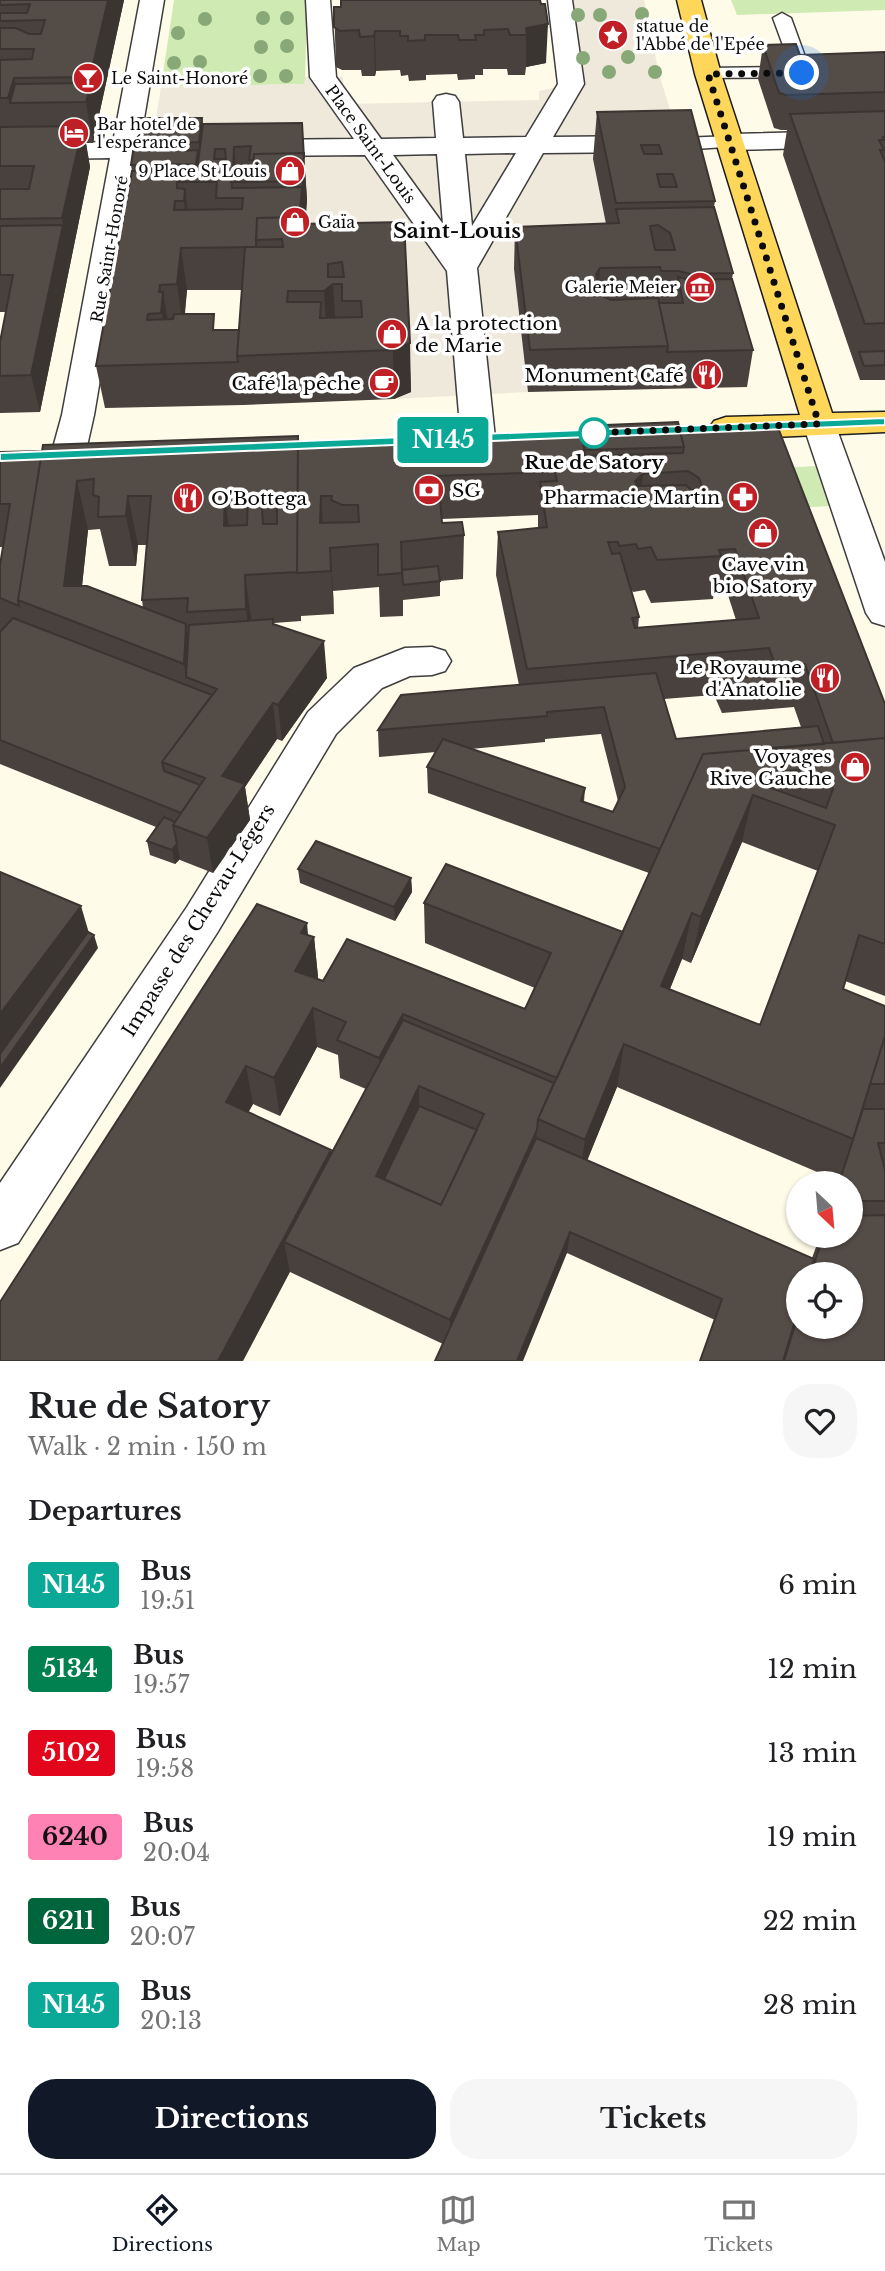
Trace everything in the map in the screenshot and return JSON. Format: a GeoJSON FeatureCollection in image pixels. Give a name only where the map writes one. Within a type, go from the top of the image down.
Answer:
{"type":"FeatureCollection","features":[{"type":"Feature","properties":{"kind":"main road"},"geometry":{"type":"LineString","coordinates":[[689,0],[708,74],[732,142],[819,424]]}},
{"type":"Feature","properties":{"kind":"main road"},"geometry":{"type":"LineString","coordinates":[[692,429],[885,422]]}},
{"type":"Feature","properties":{"kind":"main road"},"geometry":{"type":"LineString","coordinates":[[52,456],[103,454]]}},
{"type":"Feature","properties":{"kind":"street","name":"Rue Saint-Honoré"},"geometry":{"type":"LineString","coordinates":[[52,456],[78,415],[138,150],[152,0]]}},
{"type":"Feature","properties":{"kind":"street","name":"Place Saint-Louis"},"geometry":{"type":"LineString","coordinates":[[318,0],[323,77],[461,269]]}},
{"type":"Feature","properties":{"kind":"street"},"geometry":{"type":"LineString","coordinates":[[461,269],[571,84],[560,0]]}},
{"type":"Feature","properties":{"kind":"street"},"geometry":{"type":"LineString","coordinates":[[446,102],[477,438]]}},
{"type":"Feature","properties":{"kind":"street"},"geometry":{"type":"LineString","coordinates":[[732,142],[885,138]]}},
{"type":"Feature","properties":{"kind":"street"},"geometry":{"type":"LineString","coordinates":[[220,149],[681,144]]}},
{"type":"Feature","properties":{"kind":"street"},"geometry":{"type":"LineString","coordinates":[[0,152],[138,150]]}},
{"type":"Feature","properties":{"kind":"street"},"geometry":{"type":"LineString","coordinates":[[819,424],[885,613]]}},
{"type":"Feature","properties":{"kind":"street","name":"Impasse des Chevau-Légers"},"geometry":{"type":"LineString","coordinates":[[0,1226],[207,911],[322,723],[368,678],[405,662],[432,661]]}},
{"type":"Feature","properties":{"kind":"lane"},"geometry":{"type":"LineString","coordinates":[[708,74],[809,73],[782,18]]}},
{"type":"Feature","properties":{"kind":"lane"},"geometry":{"type":"LineString","coordinates":[[681,144],[732,142]]}},
{"type":"Feature","properties":{"kind":"green space"},"geometry":{"type":"Polygon","coordinates":[[[174,0],[307,0],[305,84],[161,87],[174,0]]]}},
{"type":"Feature","properties":{"kind":"green space"},"geometry":{"type":"Polygon","coordinates":[[[731,0],[885,0],[885,10],[737,15],[731,0]]]}},
{"type":"Feature","properties":{"kind":"green space"},"geometry":{"type":"Polygon","coordinates":[[[816,466],[830,506],[796,508],[782,468],[816,466]]]}},
{"type":"Feature","properties":{"kind":"shaded area"},"geometry":{"type":"Polygon","coordinates":[[[571,0],[644,0],[659,74],[685,157],[593,159],[615,265],[514,269],[528,392],[394,399],[411,392],[302,271],[307,200],[151,149],[161,87],[304,84],[305,77],[343,77],[345,104],[539,100],[539,91],[571,84],[571,0]]]}},
{"type":"Feature","properties":{"kind":"building"},"geometry":{"type":"Polygon","coordinates":[[[0,0],[108,0],[90,77],[14,78],[8,98],[0,98],[0,60],[32,59],[34,49],[0,49],[0,28],[16,28],[29,34],[41,34],[45,20],[0,21],[0,13],[27,13],[30,4],[0,5],[0,0]]]}},
{"type":"Feature","properties":{"kind":"building"},"geometry":{"type":"Polygon","coordinates":[[[341,0],[540,0],[541,4],[545,4],[548,24],[526,28],[527,35],[510,35],[508,29],[484,30],[484,35],[475,35],[476,40],[459,40],[458,35],[425,35],[425,40],[408,41],[408,36],[400,36],[400,31],[375,31],[374,36],[360,37],[359,30],[340,31],[334,27],[334,7],[341,7],[341,0]]]}},
{"type":"Feature","properties":{"kind":"building"},"geometry":{"type":"Polygon","coordinates":[[[796,44],[800,55],[885,52],[885,92],[779,93],[763,45],[796,44]]]}},
{"type":"Feature","properties":{"kind":"building"},"geometry":{"type":"Polygon","coordinates":[[[91,83],[86,102],[10,103],[15,84],[91,83]]]}},
{"type":"Feature","properties":{"kind":"building"},"geometry":{"type":"Polygon","coordinates":[[[691,110],[715,201],[616,203],[597,112],[691,110]],[[641,145],[644,154],[662,154],[659,145],[641,145]],[[657,174],[660,187],[677,187],[673,174],[657,174]]]}},
{"type":"Feature","properties":{"kind":"building"},"geometry":{"type":"Polygon","coordinates":[[[885,111],[885,137],[884,140],[879,140],[884,150],[880,150],[885,162],[885,323],[865,324],[790,114],[885,111]]]}},
{"type":"Feature","properties":{"kind":"building"},"geometry":{"type":"Polygon","coordinates":[[[138,118],[202,118],[199,142],[181,143],[181,151],[198,150],[196,164],[131,165],[138,118]]]}},
{"type":"Feature","properties":{"kind":"building"},"geometry":{"type":"Polygon","coordinates":[[[302,123],[304,153],[254,154],[253,160],[249,160],[251,146],[234,147],[231,172],[232,188],[302,187],[299,223],[299,217],[257,218],[256,247],[181,248],[177,284],[160,285],[159,292],[163,292],[161,313],[148,314],[147,320],[173,319],[174,314],[214,314],[213,330],[239,330],[238,362],[96,366],[132,171],[197,170],[203,124],[302,123]],[[215,149],[214,159],[226,159],[225,149],[215,149]],[[177,182],[177,188],[185,189],[184,201],[175,201],[174,210],[242,209],[243,198],[216,198],[217,182],[177,182]]]}},
{"type":"Feature","properties":{"kind":"building"},"geometry":{"type":"Polygon","coordinates":[[[83,126],[62,218],[0,219],[0,189],[29,189],[34,166],[0,166],[0,127],[83,126]]]}},
{"type":"Feature","properties":{"kind":"building"},"geometry":{"type":"Polygon","coordinates":[[[304,153],[302,181],[231,182],[231,172],[252,171],[254,154],[304,153]]]}},
{"type":"Feature","properties":{"kind":"building"},"geometry":{"type":"Polygon","coordinates":[[[714,207],[733,273],[690,274],[661,271],[660,267],[600,268],[596,274],[600,295],[611,300],[658,298],[668,346],[530,350],[515,227],[619,223],[616,209],[714,207]],[[658,225],[650,226],[655,250],[675,250],[670,233],[658,225]]]}},
{"type":"Feature","properties":{"kind":"building"},"geometry":{"type":"Polygon","coordinates":[[[299,217],[299,224],[404,222],[410,343],[393,350],[237,356],[245,247],[283,247],[282,239],[256,240],[257,218],[299,217]],[[342,262],[328,264],[328,277],[344,277],[342,262]],[[333,284],[324,291],[288,291],[287,302],[321,302],[320,318],[362,317],[361,301],[342,301],[342,284],[333,284]]]}},
{"type":"Feature","properties":{"kind":"building"},"geometry":{"type":"Polygon","coordinates":[[[63,225],[31,375],[0,376],[0,342],[13,275],[0,275],[0,226],[63,225]]]}},
{"type":"Feature","properties":{"kind":"building"},"geometry":{"type":"Polygon","coordinates":[[[678,277],[690,280],[732,279],[753,350],[667,352],[659,303],[683,303],[678,277]]]}},
{"type":"Feature","properties":{"kind":"building"},"geometry":{"type":"Polygon","coordinates":[[[885,351],[885,365],[864,366],[859,352],[885,351]]]}},
{"type":"Feature","properties":{"kind":"building"},"geometry":{"type":"Polygon","coordinates":[[[678,422],[684,447],[585,450],[582,426],[678,422]]]}},
{"type":"Feature","properties":{"kind":"building"},"geometry":{"type":"Polygon","coordinates":[[[777,425],[885,704],[885,738],[833,743],[805,664],[776,667],[769,648],[527,669],[498,532],[547,527],[540,482],[557,481],[555,472],[434,476],[435,486],[439,485],[442,523],[462,522],[464,535],[401,542],[402,573],[378,575],[378,544],[330,548],[331,571],[297,573],[298,442],[581,432],[585,456],[683,453],[679,428],[777,425]],[[688,471],[643,474],[635,481],[637,486],[686,485],[691,490],[703,489],[699,478],[688,471]],[[321,496],[320,523],[359,522],[358,505],[342,505],[331,500],[332,496],[321,496]],[[608,542],[612,554],[620,553],[639,617],[632,618],[635,628],[759,618],[735,549],[719,550],[721,556],[657,560],[651,547],[638,549],[636,544],[619,546],[618,542],[608,542]]]}},
{"type":"Feature","properties":{"kind":"building"},"geometry":{"type":"Polygon","coordinates":[[[298,436],[297,572],[245,575],[246,609],[187,612],[188,598],[142,600],[151,496],[128,496],[126,516],[98,517],[99,497],[93,495],[94,479],[77,481],[64,586],[87,586],[186,624],[184,664],[18,600],[43,445],[298,436]],[[261,494],[263,524],[277,524],[277,494],[261,494]],[[248,495],[225,496],[224,526],[247,525],[248,495]]]}},
{"type":"Feature","properties":{"kind":"building"},"geometry":{"type":"Polygon","coordinates":[[[42,451],[19,606],[0,598],[0,565],[10,504],[0,504],[0,452],[42,451]]]}},
{"type":"Feature","properties":{"kind":"building"},"geometry":{"type":"Polygon","coordinates":[[[438,566],[440,581],[403,585],[402,570],[438,566]]]}},
{"type":"Feature","properties":{"kind":"building"},"geometry":{"type":"Polygon","coordinates":[[[13,618],[212,695],[162,762],[164,771],[200,785],[181,813],[0,740],[0,632],[13,618]]]}},
{"type":"Feature","properties":{"kind":"building"},"geometry":{"type":"Polygon","coordinates":[[[273,619],[273,624],[324,641],[278,705],[273,703],[222,776],[245,784],[207,838],[173,825],[205,778],[162,762],[217,689],[186,677],[189,625],[273,619]]]}},
{"type":"Feature","properties":{"kind":"building"},"geometry":{"type":"Polygon","coordinates":[[[656,673],[676,739],[818,726],[824,744],[703,754],[660,849],[427,767],[443,739],[585,788],[581,801],[613,812],[625,787],[604,707],[547,712],[547,716],[378,730],[401,695],[656,673]]]}},
{"type":"Feature","properties":{"kind":"building"},"geometry":{"type":"Polygon","coordinates":[[[763,676],[769,695],[725,698],[717,680],[763,676]]]}},
{"type":"Feature","properties":{"kind":"building"},"geometry":{"type":"Polygon","coordinates":[[[885,738],[885,944],[859,935],[843,989],[885,1006],[885,1036],[853,1139],[624,1044],[585,1140],[538,1119],[703,754],[885,738]],[[807,769],[775,772],[768,787],[826,808],[833,789],[827,775],[807,769]],[[753,795],[701,917],[692,913],[661,986],[760,1025],[835,825],[753,795]]]}},
{"type":"Feature","properties":{"kind":"building"},"geometry":{"type":"Polygon","coordinates":[[[164,817],[175,822],[173,825],[177,844],[172,850],[147,841],[164,817]]]}},
{"type":"Feature","properties":{"kind":"building"},"geometry":{"type":"Polygon","coordinates":[[[316,841],[411,878],[394,907],[298,869],[316,841]]]}},
{"type":"Feature","properties":{"kind":"building"},"geometry":{"type":"Polygon","coordinates":[[[446,864],[623,932],[557,1078],[403,1014],[379,1058],[337,1040],[346,1022],[313,1008],[274,1078],[246,1066],[226,1102],[331,1150],[218,1361],[0,1361],[0,1302],[257,904],[307,923],[301,933],[314,937],[295,971],[323,981],[347,939],[525,1009],[551,953],[424,903],[446,864]]]}},
{"type":"Feature","properties":{"kind":"building"},"geometry":{"type":"Polygon","coordinates":[[[0,872],[81,906],[0,1014],[0,872]]]}},
{"type":"Feature","properties":{"kind":"building"},"geometry":{"type":"Polygon","coordinates":[[[88,932],[94,935],[0,1068],[0,1054],[88,932]]]}},
{"type":"Feature","properties":{"kind":"building"},"geometry":{"type":"Polygon","coordinates":[[[403,1020],[554,1083],[538,1119],[537,1130],[450,1320],[284,1242],[403,1020]],[[419,1086],[376,1176],[441,1205],[484,1114],[419,1086]]]}},
{"type":"Feature","properties":{"kind":"building"},"geometry":{"type":"Polygon","coordinates":[[[885,1036],[885,1084],[870,1084],[885,1036]]]}},
{"type":"Feature","properties":{"kind":"building"},"geometry":{"type":"Polygon","coordinates":[[[419,1106],[477,1130],[441,1205],[384,1179],[419,1106]]]}},
{"type":"Feature","properties":{"kind":"building"},"geometry":{"type":"Polygon","coordinates":[[[863,1109],[885,1109],[885,1143],[878,1143],[885,1170],[885,1201],[863,1201],[863,1171],[843,1171],[863,1109]]]}},
{"type":"Feature","properties":{"kind":"building"},"geometry":{"type":"Polygon","coordinates":[[[536,1138],[814,1259],[813,1262],[786,1262],[786,1339],[790,1339],[783,1361],[700,1361],[722,1299],[570,1232],[517,1361],[435,1361],[536,1138]]]}},
{"type":"Feature","properties":{"kind":"building"},"geometry":{"type":"Polygon","coordinates":[[[885,1215],[885,1361],[784,1361],[791,1339],[863,1339],[863,1262],[815,1262],[819,1248],[863,1248],[863,1216],[885,1215]]]}},
{"type":"Feature","properties":{"kind":"bus line","name":"N145"},"geometry":{"type":"LineString","coordinates":[[0,457],[885,422]]}},
{"type":"Feature","properties":{"kind":"place","name":"statue de l'Abbé de l'Epée"},"geometry":{"type":"Point","coordinates":[613,35]}},
{"type":"Feature","properties":{"kind":"place","name":"Le Saint-Honoré"},"geometry":{"type":"Point","coordinates":[88,78]}},
{"type":"Feature","properties":{"kind":"place","name":"Bar hotel de l'espérance"},"geometry":{"type":"Point","coordinates":[74,133]}},
{"type":"Feature","properties":{"kind":"place","name":"9 Place St Louis"},"geometry":{"type":"Point","coordinates":[290,171]}},
{"type":"Feature","properties":{"kind":"place","name":"Gaïa"},"geometry":{"type":"Point","coordinates":[295,222]}},
{"type":"Feature","properties":{"kind":"place","name":"Galerie Meier"},"geometry":{"type":"Point","coordinates":[700,287]}},
{"type":"Feature","properties":{"kind":"place","name":"A la protection de Marie"},"geometry":{"type":"Point","coordinates":[392,334]}},
{"type":"Feature","properties":{"kind":"place","name":"Monument Café"},"geometry":{"type":"Point","coordinates":[707,375]}},
{"type":"Feature","properties":{"kind":"place","name":"Café la pêche"},"geometry":{"type":"Point","coordinates":[384,383]}},
{"type":"Feature","properties":{"kind":"place","name":"Rue de Satory"},"geometry":{"type":"Point","coordinates":[594,433]}},
{"type":"Feature","properties":{"kind":"place","name":"SG"},"geometry":{"type":"Point","coordinates":[429,490]}},
{"type":"Feature","properties":{"kind":"place","name":"Pharmacie Martin"},"geometry":{"type":"Point","coordinates":[743,497]}},
{"type":"Feature","properties":{"kind":"place","name":"O'Bottega"},"geometry":{"type":"Point","coordinates":[188,498]}},
{"type":"Feature","properties":{"kind":"place","name":"Cave vin bio Satory"},"geometry":{"type":"Point","coordinates":[763,533]}},
{"type":"Feature","properties":{"kind":"place","name":"Le Royaume d'Anatolie"},"geometry":{"type":"Point","coordinates":[825,678]}},
{"type":"Feature","properties":{"kind":"place","name":"Voyages Rive Gauche"},"geometry":{"type":"Point","coordinates":[855,767]}},
{"type":"Feature","properties":{"kind":"district","name":"Saint-Louis"},"geometry":{"type":"Point","coordinates":[457,231]}},
{"type":"Feature","properties":{"kind":"route"},"geometry":{"type":"LineString","coordinates":[[594,433],[819,424],[732,142],[708,74],[802,73]]}}]}
